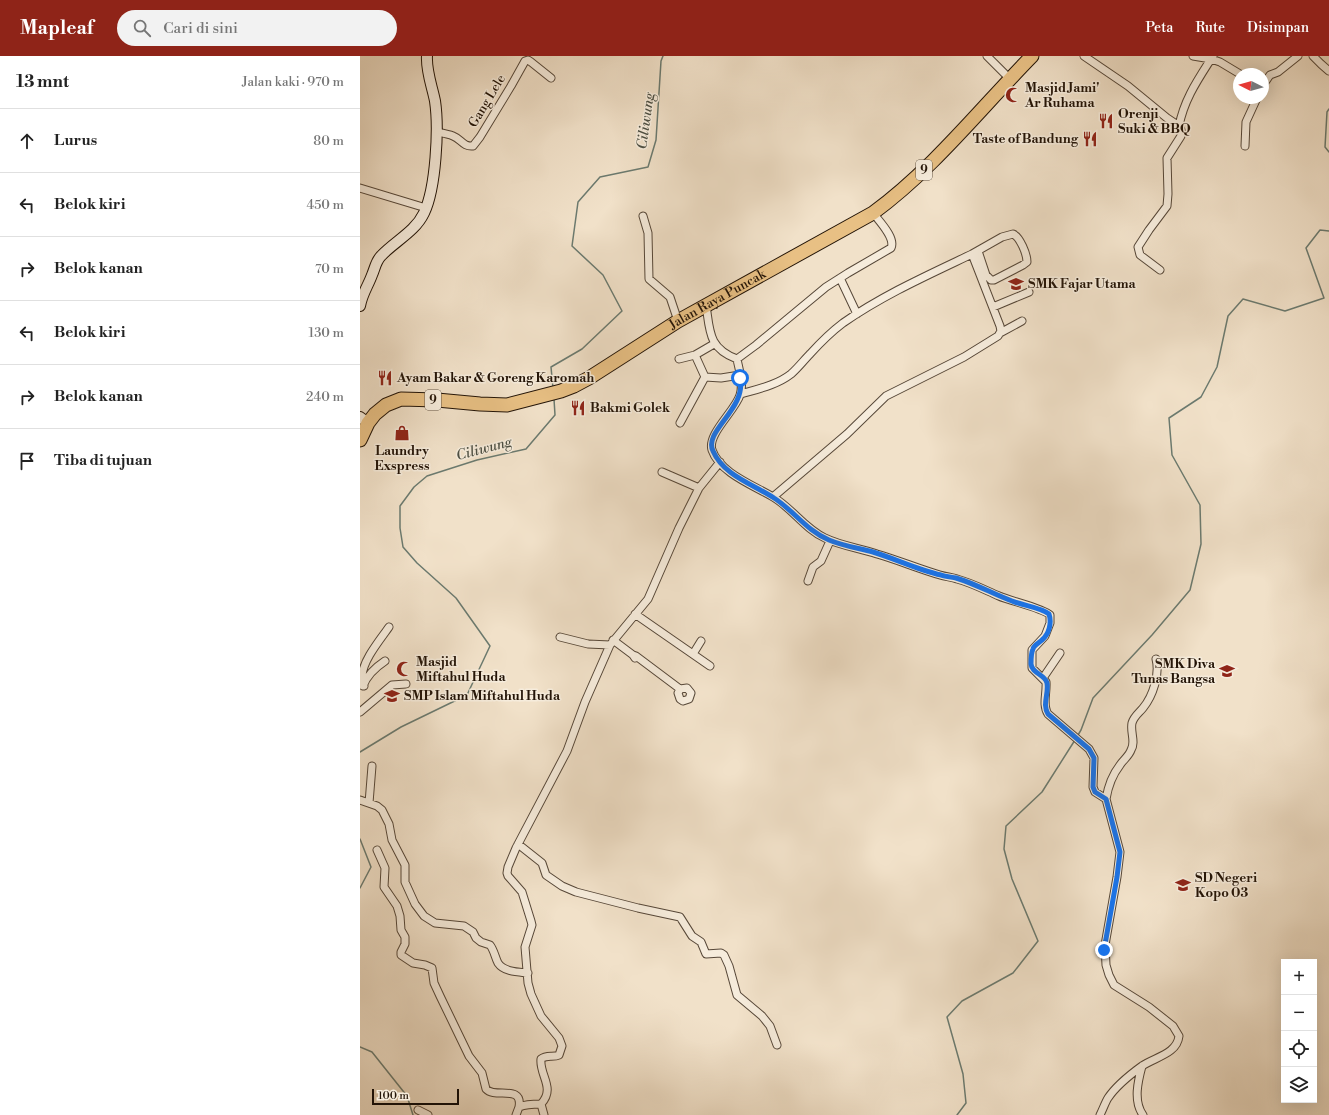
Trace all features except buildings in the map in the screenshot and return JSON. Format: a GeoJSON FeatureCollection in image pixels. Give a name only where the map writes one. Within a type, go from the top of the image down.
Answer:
{"type":"FeatureCollection","features":[{"type":"Feature","properties":{"kind":"highway","name":"Jalan Raya Puncak"},"geometry":{"type":"LineString","coordinates":[[360,440],[364,420],[375,414],[386,405],[401,400],[437,400],[507,405],[561,391],[589,378],[678,321],[873,213],[895,197],[939,155],[1032,56]]}},
{"type":"Feature","properties":{"kind":"street"},"geometry":{"type":"LineString","coordinates":[[987,56],[1010,79]]}},
{"type":"Feature","properties":{"kind":"street"},"geometry":{"type":"LineString","coordinates":[[1084,56],[1128,86],[1179,126]]}},
{"type":"Feature","properties":{"kind":"street"},"geometry":{"type":"LineString","coordinates":[[1193,56],[1212,57],[1233,70]]}},
{"type":"Feature","properties":{"kind":"street"},"geometry":{"type":"LineString","coordinates":[[1269,76],[1278,72],[1298,56]]}},
{"type":"Feature","properties":{"kind":"street"},"geometry":{"type":"LineString","coordinates":[[1313,56],[1329,71]]}},
{"type":"Feature","properties":{"kind":"street"},"geometry":{"type":"LineString","coordinates":[[1160,270],[1140,255],[1138,247],[1167,206],[1167,158],[1181,134],[1179,126],[1182,110],[1212,57]]}},
{"type":"Feature","properties":{"kind":"street"},"geometry":{"type":"LineString","coordinates":[[360,306],[363,293],[378,259],[407,234],[424,214],[426,208],[433,178],[437,132],[434,100],[426,58]]}},
{"type":"Feature","properties":{"kind":"street","name":"Gang Lele"},"geometry":{"type":"LineString","coordinates":[[437,132],[452,135],[464,145],[473,146],[508,92],[525,61],[528,60],[551,78]]}},
{"type":"Feature","properties":{"kind":"street"},"geometry":{"type":"LineString","coordinates":[[1244,146],[1246,122],[1254,104]]}},
{"type":"Feature","properties":{"kind":"street"},"geometry":{"type":"LineString","coordinates":[[360,188],[426,208]]}},
{"type":"Feature","properties":{"kind":"street"},"geometry":{"type":"LineString","coordinates":[[736,359],[778,327],[811,299],[840,278],[892,246],[893,243],[890,237],[873,213]]}},
{"type":"Feature","properties":{"kind":"street"},"geometry":{"type":"LineString","coordinates":[[643,216],[648,234],[649,279],[670,297],[678,321]]}},
{"type":"Feature","properties":{"kind":"street"},"geometry":{"type":"LineString","coordinates":[[741,394],[776,382],[788,376],[842,324],[890,294],[1002,237],[1013,234],[1018,236],[1026,256],[1026,262],[994,280],[991,280],[986,275],[975,252]]}},
{"type":"Feature","properties":{"kind":"street"},"geometry":{"type":"LineString","coordinates":[[975,252],[1000,326],[1000,333]]}},
{"type":"Feature","properties":{"kind":"street"},"geometry":{"type":"LineString","coordinates":[[840,278],[857,314]]}},
{"type":"Feature","properties":{"kind":"street"},"geometry":{"type":"LineString","coordinates":[[993,307],[1029,292]]}},
{"type":"Feature","properties":{"kind":"street"},"geometry":{"type":"LineString","coordinates":[[706,305],[714,344],[726,354],[736,359],[741,382],[741,394],[716,432],[712,441],[713,451],[720,462],[747,484],[773,497],[818,534],[830,541],[880,554],[941,575],[956,578],[1013,602],[1047,613],[1050,617],[1049,628],[1044,638],[1033,649],[1031,658],[1032,669],[1044,678],[1047,685],[1046,710],[1051,717],[1090,751],[1094,757],[1092,782],[1094,789],[1106,799]]}},
{"type":"Feature","properties":{"kind":"street"},"geometry":{"type":"LineString","coordinates":[[773,497],[842,439],[883,398],[894,391],[964,357],[995,339],[1000,333],[1022,321]]}},
{"type":"Feature","properties":{"kind":"street"},"geometry":{"type":"LineString","coordinates":[[679,359],[695,355],[714,344]]}},
{"type":"Feature","properties":{"kind":"street"},"geometry":{"type":"LineString","coordinates":[[695,355],[705,377]]}},
{"type":"Feature","properties":{"kind":"street"},"geometry":{"type":"LineString","coordinates":[[705,377],[721,378],[740,375]]}},
{"type":"Feature","properties":{"kind":"street"},"geometry":{"type":"LineString","coordinates":[[680,423],[705,377]]}},
{"type":"Feature","properties":{"kind":"street"},"geometry":{"type":"LineString","coordinates":[[541,1104],[546,1097],[547,1087],[541,1059],[545,1056],[559,1055],[562,1046],[561,1042],[541,1016],[528,983],[526,947],[532,925],[522,892],[507,873],[508,867],[518,844],[567,751],[585,702],[611,643],[648,599],[679,528],[699,488],[720,462]]}},
{"type":"Feature","properties":{"kind":"street"},"geometry":{"type":"LineString","coordinates":[[662,472],[699,488]]}},
{"type":"Feature","properties":{"kind":"street"},"geometry":{"type":"LineString","coordinates":[[808,580],[813,567],[821,561],[830,541]]}},
{"type":"Feature","properties":{"kind":"street"},"geometry":{"type":"LineString","coordinates":[[635,614],[710,666]]}},
{"type":"Feature","properties":{"kind":"street"},"geometry":{"type":"LineString","coordinates":[[362,687],[362,675],[367,662],[372,651],[388,627]]}},
{"type":"Feature","properties":{"kind":"street"},"geometry":{"type":"LineString","coordinates":[[560,638],[588,644],[611,643],[633,655],[635,658],[680,690]]}},
{"type":"Feature","properties":{"kind":"street"},"geometry":{"type":"LineString","coordinates":[[692,654],[701,641]]}},
{"type":"Feature","properties":{"kind":"street"},"geometry":{"type":"LineString","coordinates":[[1044,678],[1060,653]]}},
{"type":"Feature","properties":{"kind":"street"},"geometry":{"type":"LineString","coordinates":[[1100,1115],[1111,1094],[1142,1066],[1171,1051],[1178,1042],[1180,1036],[1173,1026],[1150,1007],[1114,985],[1107,969],[1104,956],[1117,881],[1120,852],[1106,799],[1109,787],[1117,770],[1132,749],[1132,724],[1136,715],[1147,702],[1155,684],[1158,668],[1156,659]]}},
{"type":"Feature","properties":{"kind":"street"},"geometry":{"type":"LineString","coordinates":[[362,687],[365,680],[377,666],[385,661]]}},
{"type":"Feature","properties":{"kind":"street"},"geometry":{"type":"LineString","coordinates":[[360,712],[392,685],[406,684]]}},
{"type":"Feature","properties":{"kind":"street"},"geometry":{"type":"LineString","coordinates":[[369,803],[372,766]]}},
{"type":"Feature","properties":{"kind":"street"},"geometry":{"type":"LineString","coordinates":[[360,800],[382,810],[386,816],[392,840],[405,865],[405,882],[415,904],[424,916],[435,923],[464,926],[473,932],[476,938],[481,942],[490,945],[502,967],[512,971],[528,973]]}},
{"type":"Feature","properties":{"kind":"street"},"geometry":{"type":"LineString","coordinates":[[518,844],[542,863],[546,875],[569,889],[597,898],[680,918],[692,936],[701,942],[706,954],[721,953],[724,955],[729,966],[737,995],[762,1016],[770,1026],[778,1044]]}},
{"type":"Feature","properties":{"kind":"street"},"geometry":{"type":"LineString","coordinates":[[377,850],[385,868],[384,887],[397,906],[400,916],[401,930],[405,937],[405,944],[400,952],[401,955],[413,963],[432,968],[434,983],[469,1056],[482,1072],[486,1089],[492,1092],[511,1093],[518,1098],[520,1102],[516,1115]]}},
{"type":"Feature","properties":{"kind":"street"},"geometry":{"type":"LineString","coordinates":[[1142,1066],[1137,1095],[1139,1109],[1143,1115]]}},
{"type":"Feature","properties":{"kind":"street"},"geometry":{"type":"LineString","coordinates":[[519,1108],[524,1105],[541,1104]]}},
{"type":"Feature","properties":{"kind":"street"},"geometry":{"type":"LineString","coordinates":[[541,1104],[544,1113],[552,1115]]}},
{"type":"Feature","properties":{"kind":"street"},"geometry":{"type":"LineString","coordinates":[[418,1110],[428,1115]]}},
{"type":"Feature","properties":{"kind":"waterway","name":"Ciliwung"},"geometry":{"type":"LineString","coordinates":[[553,388],[551,367],[582,349],[622,311],[603,275],[572,246],[578,202],[600,177],[648,167],[656,140],[661,61],[663,56]]}},
{"type":"Feature","properties":{"kind":"waterway"},"geometry":{"type":"LineString","coordinates":[[1329,109],[1327,112],[1325,147],[1329,152]]}},
{"type":"Feature","properties":{"kind":"waterway"},"geometry":{"type":"LineString","coordinates":[[1078,735],[1093,698],[1152,635],[1190,590],[1201,544],[1200,505],[1172,455],[1169,418],[1201,397],[1217,367],[1228,316],[1243,299],[1285,311],[1324,298],[1306,248],[1320,230],[1329,231]]}},
{"type":"Feature","properties":{"kind":"waterway","name":"Ciliwung"},"geometry":{"type":"LineString","coordinates":[[360,752],[401,727],[467,695],[490,646],[456,598],[417,563],[403,547],[400,528],[400,506],[414,487],[427,476],[477,460],[526,449],[555,415],[554,399]]}},
{"type":"Feature","properties":{"kind":"waterway"},"geometry":{"type":"LineString","coordinates":[[957,1115],[966,1103],[963,1074],[947,1017],[962,1001],[1013,973],[1038,941],[1012,879],[1004,849],[1006,826],[1042,792],[1075,740]]}},
{"type":"Feature","properties":{"kind":"waterway","name":"Ciliwung"},"geometry":{"type":"LineString","coordinates":[[360,839],[371,867],[360,888]]}},
{"type":"Feature","properties":{"kind":"waterway","name":"Ciliwung"},"geometry":{"type":"LineString","coordinates":[[360,1047],[372,1052],[407,1096],[413,1115]]}},
{"type":"Feature","properties":{"kind":"place","name":"Masjid Jami' Ar Ruhama"},"geometry":{"type":"Point","coordinates":[1013,95]}},
{"type":"Feature","properties":{"kind":"place","name":"Orenji Suki & BBQ"},"geometry":{"type":"Point","coordinates":[1106,121]}},
{"type":"Feature","properties":{"kind":"place","name":"Taste of Bandung"},"geometry":{"type":"Point","coordinates":[1090,139]}},
{"type":"Feature","properties":{"kind":"place","name":"SMK Fajar Utama"},"geometry":{"type":"Point","coordinates":[1016,284]}},
{"type":"Feature","properties":{"kind":"place","name":"Ayam Bakar & Goreng Karomah"},"geometry":{"type":"Point","coordinates":[385,378]}},
{"type":"Feature","properties":{"kind":"place","name":"Bakmi Golek"},"geometry":{"type":"Point","coordinates":[578,408]}},
{"type":"Feature","properties":{"kind":"place","name":"Laundry Exspress"},"geometry":{"type":"Point","coordinates":[402,433]}},
{"type":"Feature","properties":{"kind":"place","name":"Masjid Miftahul Huda"},"geometry":{"type":"Point","coordinates":[404,669]}},
{"type":"Feature","properties":{"kind":"place","name":"SMK Diva Tunas Bangsa"},"geometry":{"type":"Point","coordinates":[1227,671]}},
{"type":"Feature","properties":{"kind":"place","name":"SMP Islam Miftahul Huda"},"geometry":{"type":"Point","coordinates":[392,696]}},
{"type":"Feature","properties":{"kind":"place","name":"SD Negeri Kopo 03"},"geometry":{"type":"Point","coordinates":[1183,885]}},
{"type":"Feature","properties":{"kind":"route"},"geometry":{"type":"LineString","coordinates":[[740,378],[741,394],[729,415],[716,432],[711,445],[720,462],[728,470],[747,484],[780,502],[823,538],[852,548],[880,554],[941,575],[956,578],[1013,602],[1044,611],[1049,614],[1050,623],[1048,631],[1043,639],[1034,646],[1032,650],[1031,667],[1044,678],[1046,682],[1047,688],[1045,706],[1048,714],[1089,749],[1094,758],[1093,787],[1095,792],[1106,799],[1120,849],[1117,877],[1104,950]]}}]}
